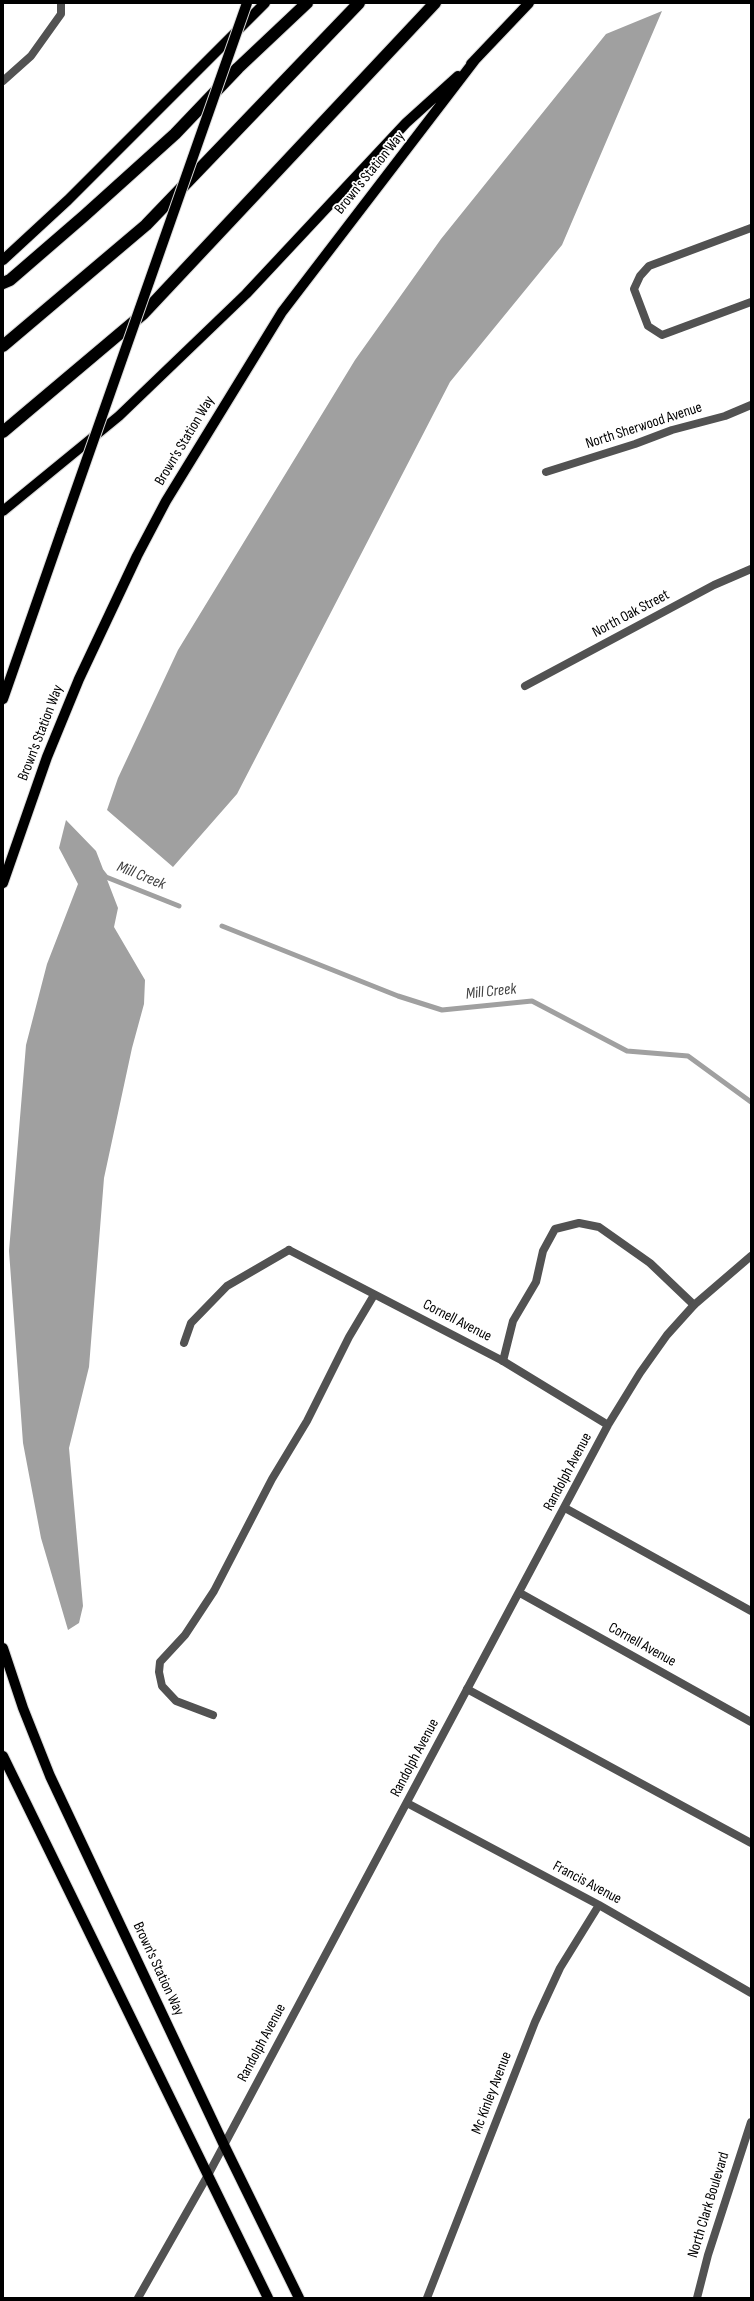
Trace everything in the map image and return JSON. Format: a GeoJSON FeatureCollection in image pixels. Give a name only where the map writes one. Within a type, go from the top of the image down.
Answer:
{"type":"FeatureCollection","features":[{"type":"Feature","properties":{"kind":"highway"},"geometry":{"type":"LineString","coordinates":[[3,283],[10,280],[73,226],[175,134],[238,68],[307,3]]}},
{"type":"Feature","properties":{"kind":"highway"},"geometry":{"type":"LineString","coordinates":[[3,346],[146,225],[359,3]]}},
{"type":"Feature","properties":{"kind":"highway"},"geometry":{"type":"LineString","coordinates":[[3,432],[143,314],[435,3]]}},
{"type":"Feature","properties":{"kind":"main road"},"geometry":{"type":"LineString","coordinates":[[3,699],[246,3]]}},
{"type":"Feature","properties":{"kind":"main road"},"geometry":{"type":"LineString","coordinates":[[3,260],[68,200],[265,3]]}},
{"type":"Feature","properties":{"kind":"main road"},"geometry":{"type":"LineString","coordinates":[[3,511],[119,416],[246,294],[406,123],[475,60],[529,3]]}},
{"type":"Feature","properties":{"kind":"main road","name":"Brown's Station Way"},"geometry":{"type":"LineString","coordinates":[[3,883],[47,757],[79,679],[137,556],[166,501],[282,312],[475,60]]}},
{"type":"Feature","properties":{"kind":"main road","name":"Brown's Station Way"},"geometry":{"type":"LineString","coordinates":[[3,1648],[23,1708],[50,1776],[224,2146],[299,2298]]}},
{"type":"Feature","properties":{"kind":"main road"},"geometry":{"type":"LineString","coordinates":[[3,1756],[268,2298]]}},
{"type":"Feature","properties":{"kind":"street"},"geometry":{"type":"LineString","coordinates":[[3,81],[31,56],[61,14],[61,3]]}},
{"type":"Feature","properties":{"kind":"street"},"geometry":{"type":"LineString","coordinates":[[751,228],[649,266],[640,276],[634,289],[648,326],[662,335],[751,302]]}},
{"type":"Feature","properties":{"kind":"street","name":"North Sherwood Avenue"},"geometry":{"type":"LineString","coordinates":[[546,472],[635,444],[672,430],[725,416],[751,405]]}},
{"type":"Feature","properties":{"kind":"street","name":"North Oak Street"},"geometry":{"type":"LineString","coordinates":[[525,686],[714,585],[751,569]]}},
{"type":"Feature","properties":{"kind":"street"},"geometry":{"type":"LineString","coordinates":[[503,1360],[513,1320],[536,1282],[543,1251],[555,1229],[578,1223],[599,1227],[650,1263],[694,1304]]}},
{"type":"Feature","properties":{"kind":"street","name":"Cornell Avenue"},"geometry":{"type":"LineString","coordinates":[[184,1343],[192,1323],[227,1286],[289,1250],[503,1360],[608,1425]]}},
{"type":"Feature","properties":{"kind":"street","name":"Randolph Avenue"},"geometry":{"type":"LineString","coordinates":[[138,2298],[224,2146],[467,1689],[520,1593],[608,1425],[640,1373],[667,1335],[694,1304],[751,1256]]}},
{"type":"Feature","properties":{"kind":"street"},"geometry":{"type":"LineString","coordinates":[[213,1715],[176,1701],[162,1686],[159,1672],[160,1662],[185,1635],[214,1591],[272,1479],[306,1421],[374,1295]]}},
{"type":"Feature","properties":{"kind":"street"},"geometry":{"type":"LineString","coordinates":[[565,1508],[751,1611]]}},
{"type":"Feature","properties":{"kind":"street","name":"Cornell Avenue"},"geometry":{"type":"LineString","coordinates":[[520,1593],[751,1722]]}},
{"type":"Feature","properties":{"kind":"street"},"geometry":{"type":"LineString","coordinates":[[467,1689],[751,1843]]}},
{"type":"Feature","properties":{"kind":"street","name":"Francis Avenue"},"geometry":{"type":"LineString","coordinates":[[407,1803],[599,1905],[751,1993]]}},
{"type":"Feature","properties":{"kind":"street","name":"Mc Kinley Avenue"},"geometry":{"type":"LineString","coordinates":[[427,2298],[535,2022],[560,1968],[599,1905]]}},
{"type":"Feature","properties":{"kind":"street","name":"North Clark Boulevard"},"geometry":{"type":"LineString","coordinates":[[697,2298],[710,2248],[751,2122]]}},
{"type":"Feature","properties":{"kind":"shaded area"},"geometry":{"type":"Polygon","coordinates":[[[662,11],[562,245],[450,382],[237,794],[173,867],[107,810],[118,778],[178,650],[355,360],[441,239],[606,34],[662,11]]]}},
{"type":"Feature","properties":{"kind":"shaded area"},"geometry":{"type":"Polygon","coordinates":[[[66,820],[96,851],[118,908],[114,927],[145,980],[144,1004],[132,1048],[104,1178],[89,1367],[69,1448],[83,1606],[79,1623],[68,1630],[41,1538],[23,1443],[9,1251],[26,1045],[47,964],[78,884],[59,848],[66,820]]]}},
{"type":"Feature","properties":{"kind":"waterway","name":"Mill Creek"},"geometry":{"type":"LineString","coordinates":[[102,872],[106,877],[179,906]]}},
{"type":"Feature","properties":{"kind":"waterway","name":"Mill Creek"},"geometry":{"type":"LineString","coordinates":[[222,926],[398,996],[442,1010],[532,1001],[627,1051],[688,1056],[751,1102]]}}]}
